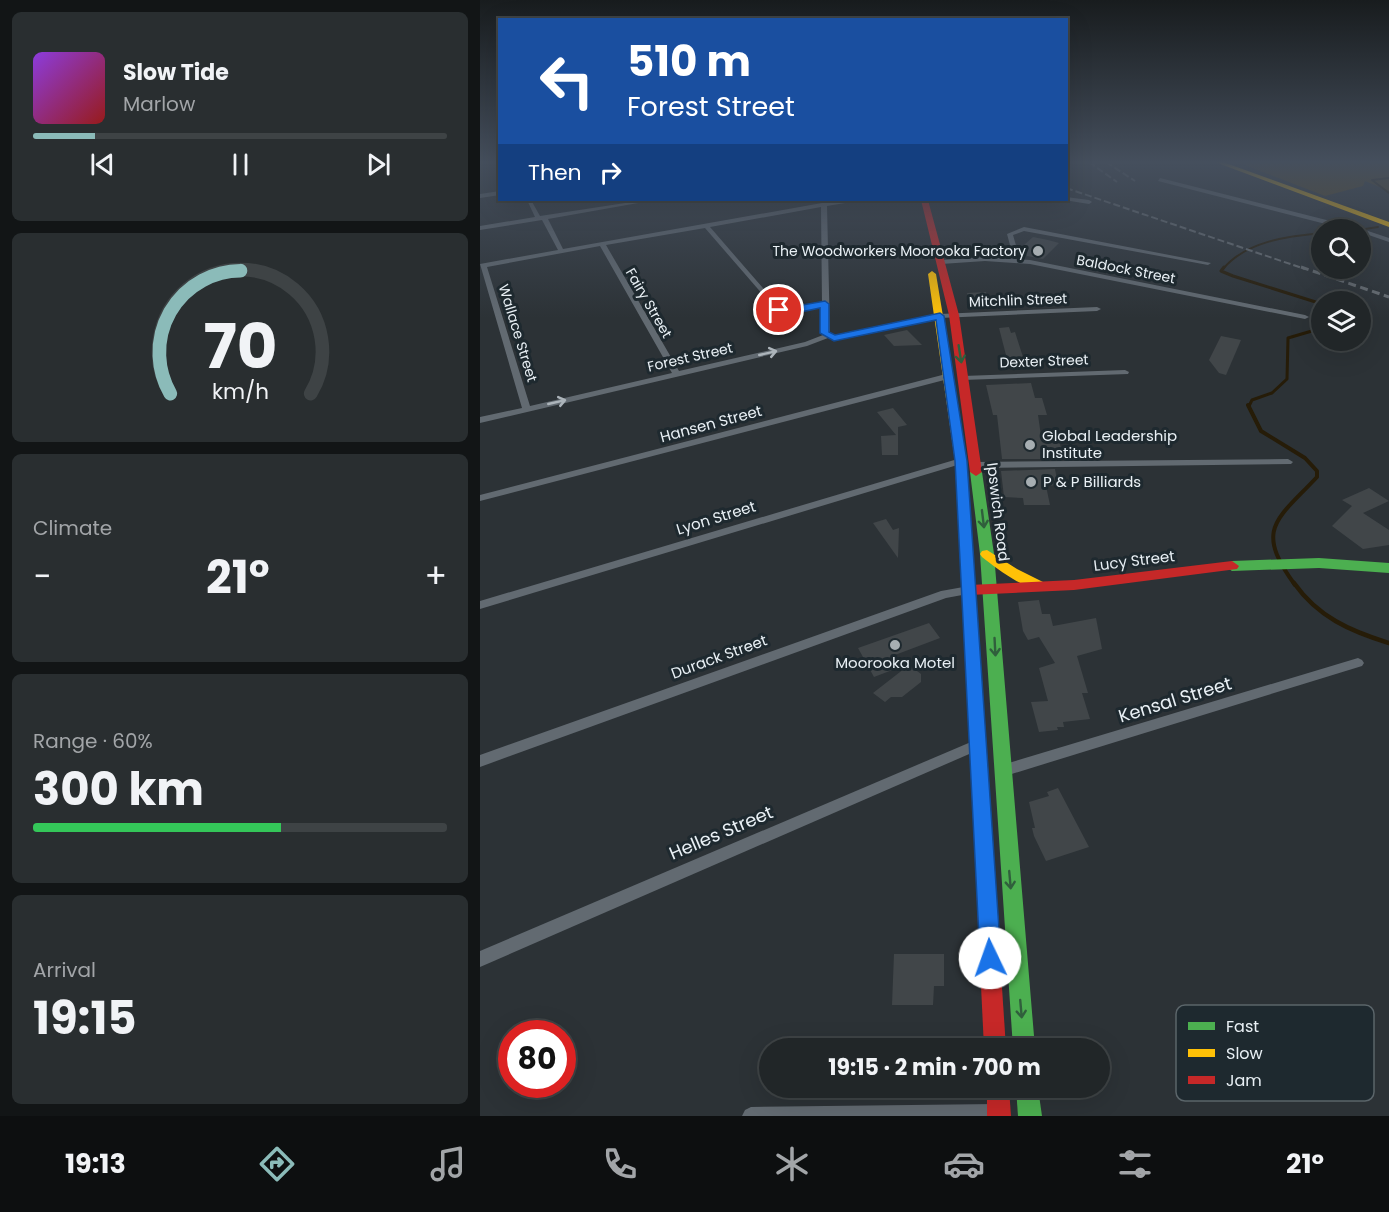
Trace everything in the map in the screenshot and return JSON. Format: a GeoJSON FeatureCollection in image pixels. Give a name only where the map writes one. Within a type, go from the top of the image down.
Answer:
{"type":"FeatureCollection","features":[{"type":"Feature","properties":{"kind":"main road","name":"Ipswich Road"},"geometry":{"type":"LineString","coordinates":[[918,214],[947,315]]}},
{"type":"Feature","properties":{"kind":"main road","name":"Ipswich Road"},"geometry":{"type":"LineString","coordinates":[[928,214],[941,262],[956,377],[976,465],[987,554],[1023,1038]]}},
{"type":"Feature","properties":{"kind":"main road"},"geometry":{"type":"LineString","coordinates":[[1360,214],[1389,225]]}},
{"type":"Feature","properties":{"kind":"main road","name":"Ipswich Road"},"geometry":{"type":"LineString","coordinates":[[956,377],[994,1038]]}},
{"type":"Feature","properties":{"kind":"main road"},"geometry":{"type":"LineString","coordinates":[[987,554],[1012,572],[1040,586]]}},
{"type":"Feature","properties":{"kind":"main road","name":"Lucy Street"},"geometry":{"type":"LineString","coordinates":[[969,590],[1040,586],[1263,564],[1389,568]]}},
{"type":"Feature","properties":{"kind":"main road"},"geometry":{"type":"LineString","coordinates":[[998,1098],[999,1115]]}},
{"type":"Feature","properties":{"kind":"main road"},"geometry":{"type":"LineString","coordinates":[[1028,1098],[1030,1116]]}},
{"type":"Feature","properties":{"kind":"street"},"geometry":{"type":"LineString","coordinates":[[538,214],[561,251]]}},
{"type":"Feature","properties":{"kind":"street"},"geometry":{"type":"LineString","coordinates":[[480,228],[565,214]]}},
{"type":"Feature","properties":{"kind":"street"},"geometry":{"type":"LineString","coordinates":[[481,265],[775,214]]}},
{"type":"Feature","properties":{"kind":"street"},"geometry":{"type":"LineString","coordinates":[[825,214],[825,332],[827,336]]}},
{"type":"Feature","properties":{"kind":"street"},"geometry":{"type":"LineString","coordinates":[[1296,214],[1316,219]]}},
{"type":"Feature","properties":{"kind":"street"},"geometry":{"type":"LineString","coordinates":[[707,227],[779,310],[787,312],[825,304]]}},
{"type":"Feature","properties":{"kind":"street"},"geometry":{"type":"LineString","coordinates":[[1012,260],[1014,249],[1010,234],[1024,229],[1208,263]]}},
{"type":"Feature","properties":{"kind":"street"},"geometry":{"type":"LineString","coordinates":[[1371,234],[1389,240]]}},
{"type":"Feature","properties":{"kind":"street","name":"Fairy Street"},"geometry":{"type":"LineString","coordinates":[[602,244],[676,374]]}},
{"type":"Feature","properties":{"kind":"street","name":"Baldock Street"},"geometry":{"type":"LineString","coordinates":[[941,262],[1012,260],[1305,317]]}},
{"type":"Feature","properties":{"kind":"street","name":"Wallace Street"},"geometry":{"type":"LineString","coordinates":[[481,265],[527,409]]}},
{"type":"Feature","properties":{"kind":"street","name":"Mitchlin Street"},"geometry":{"type":"LineString","coordinates":[[947,315],[1096,309]]}},
{"type":"Feature","properties":{"kind":"street","name":"Forest Street"},"geometry":{"type":"LineString","coordinates":[[480,420],[807,344],[827,336],[837,338],[947,315]]}},
{"type":"Feature","properties":{"kind":"street","name":"Dexter Street"},"geometry":{"type":"LineString","coordinates":[[956,377],[1125,372]]}},
{"type":"Feature","properties":{"kind":"street","name":"Hansen Street"},"geometry":{"type":"LineString","coordinates":[[480,498],[956,377]]}},
{"type":"Feature","properties":{"kind":"street","name":"Lyon Street"},"geometry":{"type":"LineString","coordinates":[[480,605],[961,461]]}},
{"type":"Feature","properties":{"kind":"street"},"geometry":{"type":"LineString","coordinates":[[976,465],[1288,462]]}},
{"type":"Feature","properties":{"kind":"street","name":"Durack Street"},"geometry":{"type":"LineString","coordinates":[[480,761],[934,598],[969,590]]}},
{"type":"Feature","properties":{"kind":"street","name":"Kensal Street"},"geometry":{"type":"LineString","coordinates":[[1002,771],[1358,663]]}},
{"type":"Feature","properties":{"kind":"street","name":"Helles Street"},"geometry":{"type":"LineString","coordinates":[[480,959],[979,743]]}},
{"type":"Feature","properties":{"kind":"street"},"geometry":{"type":"LineString","coordinates":[[752,1116],[999,1115]]}},
{"type":"Feature","properties":{"kind":"building","name":"The Woodworkers Moorooka Factory"},"geometry":{"type":"Polygon","coordinates":[[[1033,237],[1059,243],[1043,259],[1027,256],[1024,245],[1033,237]]]}},
{"type":"Feature","properties":{"kind":"building"},"geometry":{"type":"Polygon","coordinates":[[[986,292],[989,303],[970,304],[967,293],[986,292]]]}},
{"type":"Feature","properties":{"kind":"building"},"geometry":{"type":"Polygon","coordinates":[[[1009,327],[1011,333],[1015,332],[1023,357],[1007,359],[999,328],[1009,327]]]}},
{"type":"Feature","properties":{"kind":"building"},"geometry":{"type":"Polygon","coordinates":[[[907,330],[922,345],[894,346],[884,335],[907,330]]]}},
{"type":"Feature","properties":{"kind":"building"},"geometry":{"type":"Polygon","coordinates":[[[1221,336],[1241,340],[1226,375],[1219,373],[1209,360],[1221,336]]]}},
{"type":"Feature","properties":{"kind":"building"},"geometry":{"type":"Polygon","coordinates":[[[1031,383],[1035,398],[1042,398],[1047,415],[1038,415],[1041,436],[1058,436],[1063,456],[1053,457],[1053,459],[1002,459],[997,415],[993,415],[986,385],[1031,383]]]}},
{"type":"Feature","properties":{"kind":"building"},"geometry":{"type":"Polygon","coordinates":[[[893,408],[907,425],[898,427],[898,455],[882,455],[881,436],[896,435],[877,412],[893,408]]]}},
{"type":"Feature","properties":{"kind":"building"},"geometry":{"type":"Polygon","coordinates":[[[1055,469],[1058,485],[1046,486],[1050,505],[1024,505],[1023,498],[1004,497],[1001,471],[1055,469]]]}},
{"type":"Feature","properties":{"kind":"building"},"geometry":{"type":"Polygon","coordinates":[[[1369,488],[1389,501],[1363,513],[1389,530],[1389,545],[1363,549],[1332,526],[1352,506],[1342,500],[1369,488]]]}},
{"type":"Feature","properties":{"kind":"building"},"geometry":{"type":"Polygon","coordinates":[[[886,519],[893,530],[899,528],[898,558],[873,523],[886,519]]]}},
{"type":"Feature","properties":{"kind":"building"},"geometry":{"type":"Polygon","coordinates":[[[1039,600],[1042,614],[1050,614],[1053,626],[1096,618],[1102,649],[1077,656],[1088,693],[1082,693],[1090,719],[1063,722],[1064,727],[1057,727],[1058,730],[1039,732],[1031,702],[1048,701],[1039,668],[1055,663],[1039,637],[1028,640],[1023,631],[1018,602],[1039,600]]]}},
{"type":"Feature","properties":{"kind":"building","name":"Moorooka Motel"},"geometry":{"type":"Polygon","coordinates":[[[929,623],[940,638],[895,655],[908,664],[874,677],[858,648],[929,623]]]}},
{"type":"Feature","properties":{"kind":"building"},"geometry":{"type":"Polygon","coordinates":[[[909,665],[921,674],[921,682],[902,697],[891,697],[885,702],[873,693],[909,665]]]}},
{"type":"Feature","properties":{"kind":"building"},"geometry":{"type":"Polygon","coordinates":[[[1058,788],[1089,847],[1046,861],[1034,836],[1032,828],[1035,828],[1029,802],[1049,796],[1047,792],[1058,788]]]}},
{"type":"Feature","properties":{"kind":"building"},"geometry":{"type":"Polygon","coordinates":[[[894,954],[944,954],[944,986],[934,986],[933,1005],[892,1005],[894,954]]]}},
{"type":"Feature","properties":{"kind":"waterway"},"geometry":{"type":"LineString","coordinates":[[1371,228],[1378,227]]}},
{"type":"Feature","properties":{"kind":"waterway"},"geometry":{"type":"LineString","coordinates":[[1223,269],[1244,252],[1256,246],[1282,238],[1311,234]]}},
{"type":"Feature","properties":{"kind":"waterway"},"geometry":{"type":"LineString","coordinates":[[1224,267],[1221,271],[1233,276],[1311,301]]}},
{"type":"Feature","properties":{"kind":"waterway"},"geometry":{"type":"LineString","coordinates":[[1249,406],[1252,400],[1272,393],[1287,379],[1288,338],[1311,331]]}},
{"type":"Feature","properties":{"kind":"waterway"},"geometry":{"type":"LineString","coordinates":[[1248,405],[1261,431],[1305,458],[1317,471],[1317,477],[1282,515],[1273,537],[1275,550],[1282,566],[1295,585]]}},
{"type":"Feature","properties":{"kind":"waterway"},"geometry":{"type":"LineString","coordinates":[[1294,583],[1303,595],[1324,614],[1348,628],[1389,643]]}},
{"type":"Feature","properties":{"kind":"railway"},"geometry":{"type":"LineString","coordinates":[[1143,214],[1305,269]]}},
{"type":"Feature","properties":{"kind":"railway"},"geometry":{"type":"LineString","coordinates":[[1301,267],[1389,297]]}},
{"type":"Feature","properties":{"kind":"traffic: fast"},"geometry":{"type":"LineString","coordinates":[[976,472],[987,554],[1023,1038]]}},
{"type":"Feature","properties":{"kind":"traffic: fast"},"geometry":{"type":"LineString","coordinates":[[1232,566],[1319,563],[1389,568]]}},
{"type":"Feature","properties":{"kind":"traffic: fast"},"geometry":{"type":"LineString","coordinates":[[1028,1098],[1030,1116]]}},
{"type":"Feature","properties":{"kind":"traffic: slow"},"geometry":{"type":"LineString","coordinates":[[1359,214],[1389,225]]}},
{"type":"Feature","properties":{"kind":"traffic: slow"},"geometry":{"type":"LineString","coordinates":[[932,274],[961,461],[976,715]]}},
{"type":"Feature","properties":{"kind":"traffic: slow"},"geometry":{"type":"LineString","coordinates":[[987,554],[1012,572],[1040,586]]}},
{"type":"Feature","properties":{"kind":"traffic: jam"},"geometry":{"type":"LineString","coordinates":[[928,214],[954,315],[976,472]]}},
{"type":"Feature","properties":{"kind":"traffic: jam"},"geometry":{"type":"LineString","coordinates":[[969,590],[1074,585],[1232,566]]}},
{"type":"Feature","properties":{"kind":"traffic: jam"},"geometry":{"type":"LineString","coordinates":[[976,715],[994,1038]]}},
{"type":"Feature","properties":{"kind":"traffic: jam"},"geometry":{"type":"LineString","coordinates":[[998,1098],[999,1116]]}},
{"type":"Feature","properties":{"kind":"place","name":"The Woodworkers Moorooka Factory"},"geometry":{"type":"Point","coordinates":[1038,251]}},
{"type":"Feature","properties":{"kind":"place","name":"Global Leadership Institute"},"geometry":{"type":"Point","coordinates":[1030,445]}},
{"type":"Feature","properties":{"kind":"place","name":"P & P Billiards"},"geometry":{"type":"Point","coordinates":[1031,482]}},
{"type":"Feature","properties":{"kind":"place","name":"Moorooka Motel"},"geometry":{"type":"Point","coordinates":[895,645]}},
{"type":"Feature","properties":{"kind":"route"},"geometry":{"type":"LineString","coordinates":[[779,310],[787,312],[825,304],[825,333],[834,338],[940,316],[961,461],[972,612],[990,958]]}}]}
